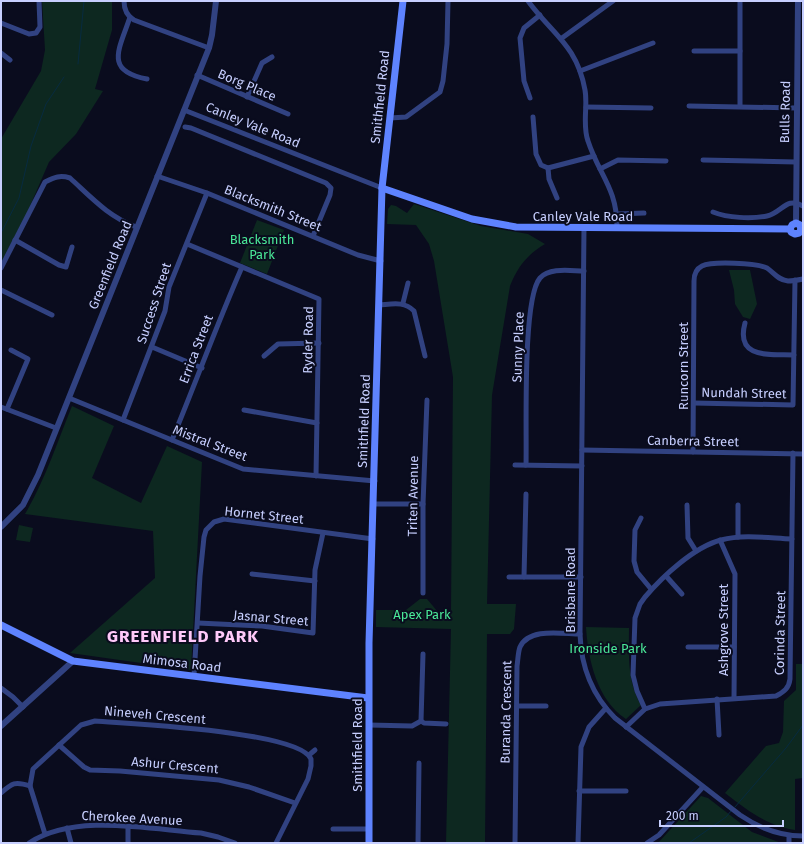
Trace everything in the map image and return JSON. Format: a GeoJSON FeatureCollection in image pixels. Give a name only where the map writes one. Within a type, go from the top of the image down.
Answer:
{"type":"FeatureCollection","features":[{"type":"Feature","properties":{"kind":"main road","name":"Smithfield Road"},"geometry":{"type":"LineString","coordinates":[[369,843],[368,698],[382,188],[403,1]]}},
{"type":"Feature","properties":{"kind":"main road","name":"Canley Vale Road"},"geometry":{"type":"LineString","coordinates":[[382,188],[448,211],[494,224],[530,228],[617,227],[790,229]]}},
{"type":"Feature","properties":{"kind":"main road"},"geometry":{"type":"LineString","coordinates":[[796,223],[800,225],[802,230],[795,234],[791,232],[790,229],[792,224],[796,223]]}},
{"type":"Feature","properties":{"kind":"main road","name":"Mimosa Road"},"geometry":{"type":"LineString","coordinates":[[1,625],[73,661],[368,698]]}},
{"type":"Feature","properties":{"kind":"street"},"geometry":{"type":"LineString","coordinates":[[1,23],[29,34],[36,33],[40,29],[39,1]]}},
{"type":"Feature","properties":{"kind":"street"},"geometry":{"type":"LineString","coordinates":[[124,1],[125,10],[130,17],[209,48]]}},
{"type":"Feature","properties":{"kind":"street","name":"Greenfield Road"},"geometry":{"type":"LineString","coordinates":[[1,527],[18,511],[27,498],[69,398],[209,48],[216,1]]}},
{"type":"Feature","properties":{"kind":"street"},"geometry":{"type":"LineString","coordinates":[[390,118],[406,117],[440,92],[443,81],[447,44],[448,1]]}},
{"type":"Feature","properties":{"kind":"street"},"geometry":{"type":"LineString","coordinates":[[528,1],[562,38],[570,49],[580,71],[585,90],[587,139],[612,192],[617,214],[617,227]]}},
{"type":"Feature","properties":{"kind":"street"},"geometry":{"type":"LineString","coordinates":[[562,38],[613,1]]}},
{"type":"Feature","properties":{"kind":"street"},"geometry":{"type":"LineString","coordinates":[[740,1],[740,106]]}},
{"type":"Feature","properties":{"kind":"street","name":"Bulls Road"},"geometry":{"type":"LineString","coordinates":[[796,223],[796,162],[800,127],[796,108],[798,1]]}},
{"type":"Feature","properties":{"kind":"street"},"geometry":{"type":"LineString","coordinates":[[530,98],[524,81],[520,38],[524,28],[540,15]]}},
{"type":"Feature","properties":{"kind":"street"},"geometry":{"type":"LineString","coordinates":[[130,17],[117,59],[119,67],[125,72],[147,79]]}},
{"type":"Feature","properties":{"kind":"street"},"geometry":{"type":"LineString","coordinates":[[580,71],[653,43]]}},
{"type":"Feature","properties":{"kind":"street"},"geometry":{"type":"LineString","coordinates":[[694,50],[740,51]]}},
{"type":"Feature","properties":{"kind":"street"},"geometry":{"type":"LineString","coordinates":[[1,53],[10,60]]}},
{"type":"Feature","properties":{"kind":"street"},"geometry":{"type":"LineString","coordinates":[[246,97],[262,63],[272,57]]}},
{"type":"Feature","properties":{"kind":"street","name":"Borg Place"},"geometry":{"type":"LineString","coordinates":[[197,75],[288,114]]}},
{"type":"Feature","properties":{"kind":"street"},"geometry":{"type":"LineString","coordinates":[[689,106],[796,108]]}},
{"type":"Feature","properties":{"kind":"street"},"geometry":{"type":"LineString","coordinates":[[586,107],[651,108]]}},
{"type":"Feature","properties":{"kind":"street","name":"Canley Vale Road"},"geometry":{"type":"LineString","coordinates":[[184,110],[382,188]]}},
{"type":"Feature","properties":{"kind":"street"},"geometry":{"type":"LineString","coordinates":[[533,117],[536,154],[541,165],[548,168],[594,156]]}},
{"type":"Feature","properties":{"kind":"street"},"geometry":{"type":"LineString","coordinates":[[185,127],[191,128],[326,183],[331,188],[330,195],[313,236]]}},
{"type":"Feature","properties":{"kind":"street"},"geometry":{"type":"LineString","coordinates":[[600,169],[618,160],[666,161]]}},
{"type":"Feature","properties":{"kind":"street"},"geometry":{"type":"LineString","coordinates":[[703,160],[796,162]]}},
{"type":"Feature","properties":{"kind":"street"},"geometry":{"type":"LineString","coordinates":[[548,168],[549,179],[557,198]]}},
{"type":"Feature","properties":{"kind":"street"},"geometry":{"type":"LineString","coordinates":[[1,268],[45,182],[54,177],[63,176],[70,178],[108,213],[120,221],[136,228]]}},
{"type":"Feature","properties":{"kind":"street","name":"Blacksmith Street"},"geometry":{"type":"LineString","coordinates":[[157,176],[207,193],[358,255],[381,261]]}},
{"type":"Feature","properties":{"kind":"street","name":"Success Street"},"geometry":{"type":"LineString","coordinates":[[123,420],[166,311],[169,287],[207,193]]}},
{"type":"Feature","properties":{"kind":"street"},"geometry":{"type":"LineString","coordinates":[[713,212],[722,216],[768,216],[790,203],[795,202],[803,206]]}},
{"type":"Feature","properties":{"kind":"street"},"geometry":{"type":"LineString","coordinates":[[617,214],[644,213]]}},
{"type":"Feature","properties":{"kind":"street","name":"Brisbane Road"},"geometry":{"type":"LineString","coordinates":[[584,227],[580,634],[582,653],[587,673],[595,691],[606,708],[626,727],[728,806],[763,829],[789,836],[803,836]]}},
{"type":"Feature","properties":{"kind":"street"},"geometry":{"type":"LineString","coordinates":[[15,240],[59,265],[66,266],[72,247]]}},
{"type":"Feature","properties":{"kind":"street","name":"Ryder Road"},"geometry":{"type":"LineString","coordinates":[[187,244],[320,299],[316,476]]}},
{"type":"Feature","properties":{"kind":"street","name":"Runcorn Street"},"geometry":{"type":"LineString","coordinates":[[693,452],[694,281],[698,269],[708,264],[757,265],[767,269],[778,278],[787,281],[795,280]]}},
{"type":"Feature","properties":{"kind":"street","name":"Errica Street"},"geometry":{"type":"LineString","coordinates":[[172,440],[202,368],[223,309],[242,267]]}},
{"type":"Feature","properties":{"kind":"street","name":"Sunny Place"},"geometry":{"type":"LineString","coordinates":[[526,465],[528,323],[535,287],[540,278],[550,272],[584,271]]}},
{"type":"Feature","properties":{"kind":"street"},"geometry":{"type":"LineString","coordinates":[[745,324],[743,331],[744,342],[752,351],[760,354],[794,355],[795,280],[803,279]]}},
{"type":"Feature","properties":{"kind":"street"},"geometry":{"type":"LineString","coordinates":[[403,304],[408,283]]}},
{"type":"Feature","properties":{"kind":"street"},"geometry":{"type":"LineString","coordinates":[[1,290],[52,315]]}},
{"type":"Feature","properties":{"kind":"street"},"geometry":{"type":"LineString","coordinates":[[379,305],[403,304],[409,306],[414,311],[425,356]]}},
{"type":"Feature","properties":{"kind":"street"},"geometry":{"type":"LineString","coordinates":[[264,356],[278,344],[319,343]]}},
{"type":"Feature","properties":{"kind":"street"},"geometry":{"type":"LineString","coordinates":[[152,347],[202,368]]}},
{"type":"Feature","properties":{"kind":"street"},"geometry":{"type":"LineString","coordinates":[[7,409],[28,359],[11,350]]}},
{"type":"Feature","properties":{"kind":"street","name":"Nundah Street"},"geometry":{"type":"LineString","coordinates":[[694,403],[793,405],[794,355]]}},
{"type":"Feature","properties":{"kind":"street","name":"Mistral Street"},"geometry":{"type":"LineString","coordinates":[[69,398],[243,469],[375,481]]}},
{"type":"Feature","properties":{"kind":"street","name":"Triten Avenue"},"geometry":{"type":"LineString","coordinates":[[424,593],[423,504],[427,400]]}},
{"type":"Feature","properties":{"kind":"street"},"geometry":{"type":"LineString","coordinates":[[1,407],[56,428]]}},
{"type":"Feature","properties":{"kind":"street"},"geometry":{"type":"LineString","coordinates":[[244,410],[317,423]]}},
{"type":"Feature","properties":{"kind":"street","name":"Canberra Street"},"geometry":{"type":"LineString","coordinates":[[582,450],[803,454]]}},
{"type":"Feature","properties":{"kind":"street","name":"Corinda Street"},"geometry":{"type":"LineString","coordinates":[[626,727],[645,709],[667,703],[776,696],[785,691],[790,683],[793,454]]}},
{"type":"Feature","properties":{"kind":"street"},"geometry":{"type":"LineString","coordinates":[[515,465],[582,466]]}},
{"type":"Feature","properties":{"kind":"street"},"geometry":{"type":"LineString","coordinates":[[524,577],[526,494]]}},
{"type":"Feature","properties":{"kind":"street"},"geometry":{"type":"LineString","coordinates":[[374,504],[423,504]]}},
{"type":"Feature","properties":{"kind":"street"},"geometry":{"type":"LineString","coordinates":[[687,505],[688,538],[696,551]]}},
{"type":"Feature","properties":{"kind":"street"},"geometry":{"type":"LineString","coordinates":[[738,505],[738,537]]}},
{"type":"Feature","properties":{"kind":"street"},"geometry":{"type":"LineString","coordinates":[[641,518],[635,530],[634,561],[637,572],[651,589]]}},
{"type":"Feature","properties":{"kind":"street","name":"Hornet Street"},"geometry":{"type":"LineString","coordinates":[[194,676],[204,537],[206,530],[214,522],[224,519],[373,539]]}},
{"type":"Feature","properties":{"kind":"street","name":"Jasnar Street"},"geometry":{"type":"LineString","coordinates":[[198,623],[262,626],[313,633],[315,581],[323,533]]}},
{"type":"Feature","properties":{"kind":"street"},"geometry":{"type":"LineString","coordinates":[[645,709],[637,691],[633,676],[634,624],[640,604],[651,589],[696,551],[720,540],[738,537],[792,539]]}},
{"type":"Feature","properties":{"kind":"street","name":"Ashgrove Street"},"geometry":{"type":"LineString","coordinates":[[720,540],[735,574],[734,698]]}},
{"type":"Feature","properties":{"kind":"street"},"geometry":{"type":"LineString","coordinates":[[252,574],[315,581]]}},
{"type":"Feature","properties":{"kind":"street"},"geometry":{"type":"LineString","coordinates":[[666,576],[682,594]]}},
{"type":"Feature","properties":{"kind":"street"},"geometry":{"type":"LineString","coordinates":[[509,577],[581,577]]}},
{"type":"Feature","properties":{"kind":"street","name":"Buranda Crescent"},"geometry":{"type":"LineString","coordinates":[[515,843],[519,648],[524,641],[538,634],[580,634]]}},
{"type":"Feature","properties":{"kind":"street"},"geometry":{"type":"LineString","coordinates":[[688,647],[734,648]]}},
{"type":"Feature","properties":{"kind":"street"},"geometry":{"type":"LineString","coordinates":[[421,721],[423,654]]}},
{"type":"Feature","properties":{"kind":"street"},"geometry":{"type":"LineString","coordinates":[[1,726],[73,661]]}},
{"type":"Feature","properties":{"kind":"street"},"geometry":{"type":"LineString","coordinates":[[1,688],[23,707]]}},
{"type":"Feature","properties":{"kind":"street"},"geometry":{"type":"LineString","coordinates":[[717,699],[719,736]]}},
{"type":"Feature","properties":{"kind":"street"},"geometry":{"type":"LineString","coordinates":[[517,706],[546,706]]}},
{"type":"Feature","properties":{"kind":"street"},"geometry":{"type":"LineString","coordinates":[[578,843],[579,757],[589,727],[606,708]]}},
{"type":"Feature","properties":{"kind":"street","name":"Nineveh Crescent"},"geometry":{"type":"LineString","coordinates":[[30,786],[33,769],[81,725],[95,721],[228,732],[297,747],[309,755]]}},
{"type":"Feature","properties":{"kind":"street"},"geometry":{"type":"LineString","coordinates":[[421,721],[424,723],[446,724]]}},
{"type":"Feature","properties":{"kind":"street"},"geometry":{"type":"LineString","coordinates":[[369,725],[412,726],[421,721]]}},
{"type":"Feature","properties":{"kind":"street","name":"Ashur Crescent"},"geometry":{"type":"LineString","coordinates":[[59,745],[84,767],[90,770],[120,771],[219,780],[249,787],[296,803]]}},
{"type":"Feature","properties":{"kind":"street"},"geometry":{"type":"LineString","coordinates":[[276,843],[310,772],[311,759],[309,755],[315,750]]}},
{"type":"Feature","properties":{"kind":"street"},"geometry":{"type":"LineString","coordinates":[[418,843],[419,763]]}},
{"type":"Feature","properties":{"kind":"street"},"geometry":{"type":"LineString","coordinates":[[1,793],[11,784],[19,782],[30,786],[45,834]]}},
{"type":"Feature","properties":{"kind":"street"},"geometry":{"type":"LineString","coordinates":[[648,843],[659,835],[703,787]]}},
{"type":"Feature","properties":{"kind":"street"},"geometry":{"type":"LineString","coordinates":[[579,791],[626,791]]}},
{"type":"Feature","properties":{"kind":"street","name":"Cherokee Avenue"},"geometry":{"type":"LineString","coordinates":[[29,843],[45,834],[67,828],[90,825],[201,833],[218,836],[235,843]]}},
{"type":"Feature","properties":{"kind":"street"},"geometry":{"type":"LineString","coordinates":[[128,827],[128,843]]}},
{"type":"Feature","properties":{"kind":"street"},"geometry":{"type":"LineString","coordinates":[[67,828],[71,843]]}},
{"type":"Feature","properties":{"kind":"street"},"geometry":{"type":"LineString","coordinates":[[334,829],[369,828]]}},
{"type":"Feature","properties":{"kind":"street"},"geometry":{"type":"LineString","coordinates":[[789,836],[789,843]]}},
{"type":"Feature","properties":{"kind":"green space"},"geometry":{"type":"Polygon","coordinates":[[[42,1],[112,1],[112,30],[95,89],[103,91],[76,134],[49,162],[27,213],[1,263],[1,139],[41,71],[45,50],[42,1]]]}},
{"type":"Feature","properties":{"kind":"green space","name":"Apex Park"},"geometry":{"type":"Polygon","coordinates":[[[414,204],[481,226],[528,234],[545,244],[533,252],[524,261],[516,272],[510,286],[492,395],[487,604],[516,604],[514,629],[510,634],[487,634],[485,843],[446,843],[451,629],[376,627],[376,610],[406,610],[420,599],[427,599],[438,612],[451,610],[453,377],[434,261],[429,244],[416,225],[387,224],[388,209],[391,205],[396,206],[407,213],[414,204]]]}},
{"type":"Feature","properties":{"kind":"green space","name":"Blacksmith Park"},"geometry":{"type":"Polygon","coordinates":[[[257,220],[284,230],[267,274],[240,263],[257,220]]]}},
{"type":"Feature","properties":{"kind":"green space"},"geometry":{"type":"Polygon","coordinates":[[[729,270],[750,270],[757,304],[750,319],[743,317],[735,304],[734,290],[729,270]]]}},
{"type":"Feature","properties":{"kind":"green space"},"geometry":{"type":"Polygon","coordinates":[[[72,406],[114,426],[92,478],[141,503],[167,446],[202,462],[191,670],[70,653],[155,578],[153,531],[25,514],[45,475],[72,406]]]}},
{"type":"Feature","properties":{"kind":"green space"},"geometry":{"type":"Polygon","coordinates":[[[19,525],[33,528],[30,542],[16,540],[19,525]]]}},
{"type":"Feature","properties":{"kind":"green space","name":"Ironside Park"},"geometry":{"type":"Polygon","coordinates":[[[586,627],[629,628],[629,658],[631,677],[636,696],[641,705],[626,719],[616,711],[601,690],[592,666],[586,627]]]}},
{"type":"Feature","properties":{"kind":"green space"},"geometry":{"type":"Polygon","coordinates":[[[796,664],[803,664],[803,778],[795,779],[795,830],[766,821],[749,811],[725,793],[766,746],[779,743],[783,732],[784,701],[796,690],[796,664]]]}},
{"type":"Feature","properties":{"kind":"green space"},"geometry":{"type":"Polygon","coordinates":[[[701,796],[708,798],[752,832],[781,843],[658,843],[701,796]]]}},
{"type":"Feature","properties":{"kind":"waterway"},"geometry":{"type":"LineString","coordinates":[[78,64],[84,1]]}},
{"type":"Feature","properties":{"kind":"waterway"},"geometry":{"type":"LineString","coordinates":[[1,233],[19,198],[31,146],[46,104],[64,77]]}},
{"type":"Feature","properties":{"kind":"waterway"},"geometry":{"type":"LineString","coordinates":[[735,807],[786,748],[803,725]]}},
{"type":"Feature","properties":{"kind":"waterway"},"geometry":{"type":"LineString","coordinates":[[689,843],[726,817],[731,811]]}},
{"type":"Feature","properties":{"kind":"district","name":"GREENFIELD PARK"},"geometry":{"type":"Point","coordinates":[183,636]}}]}
